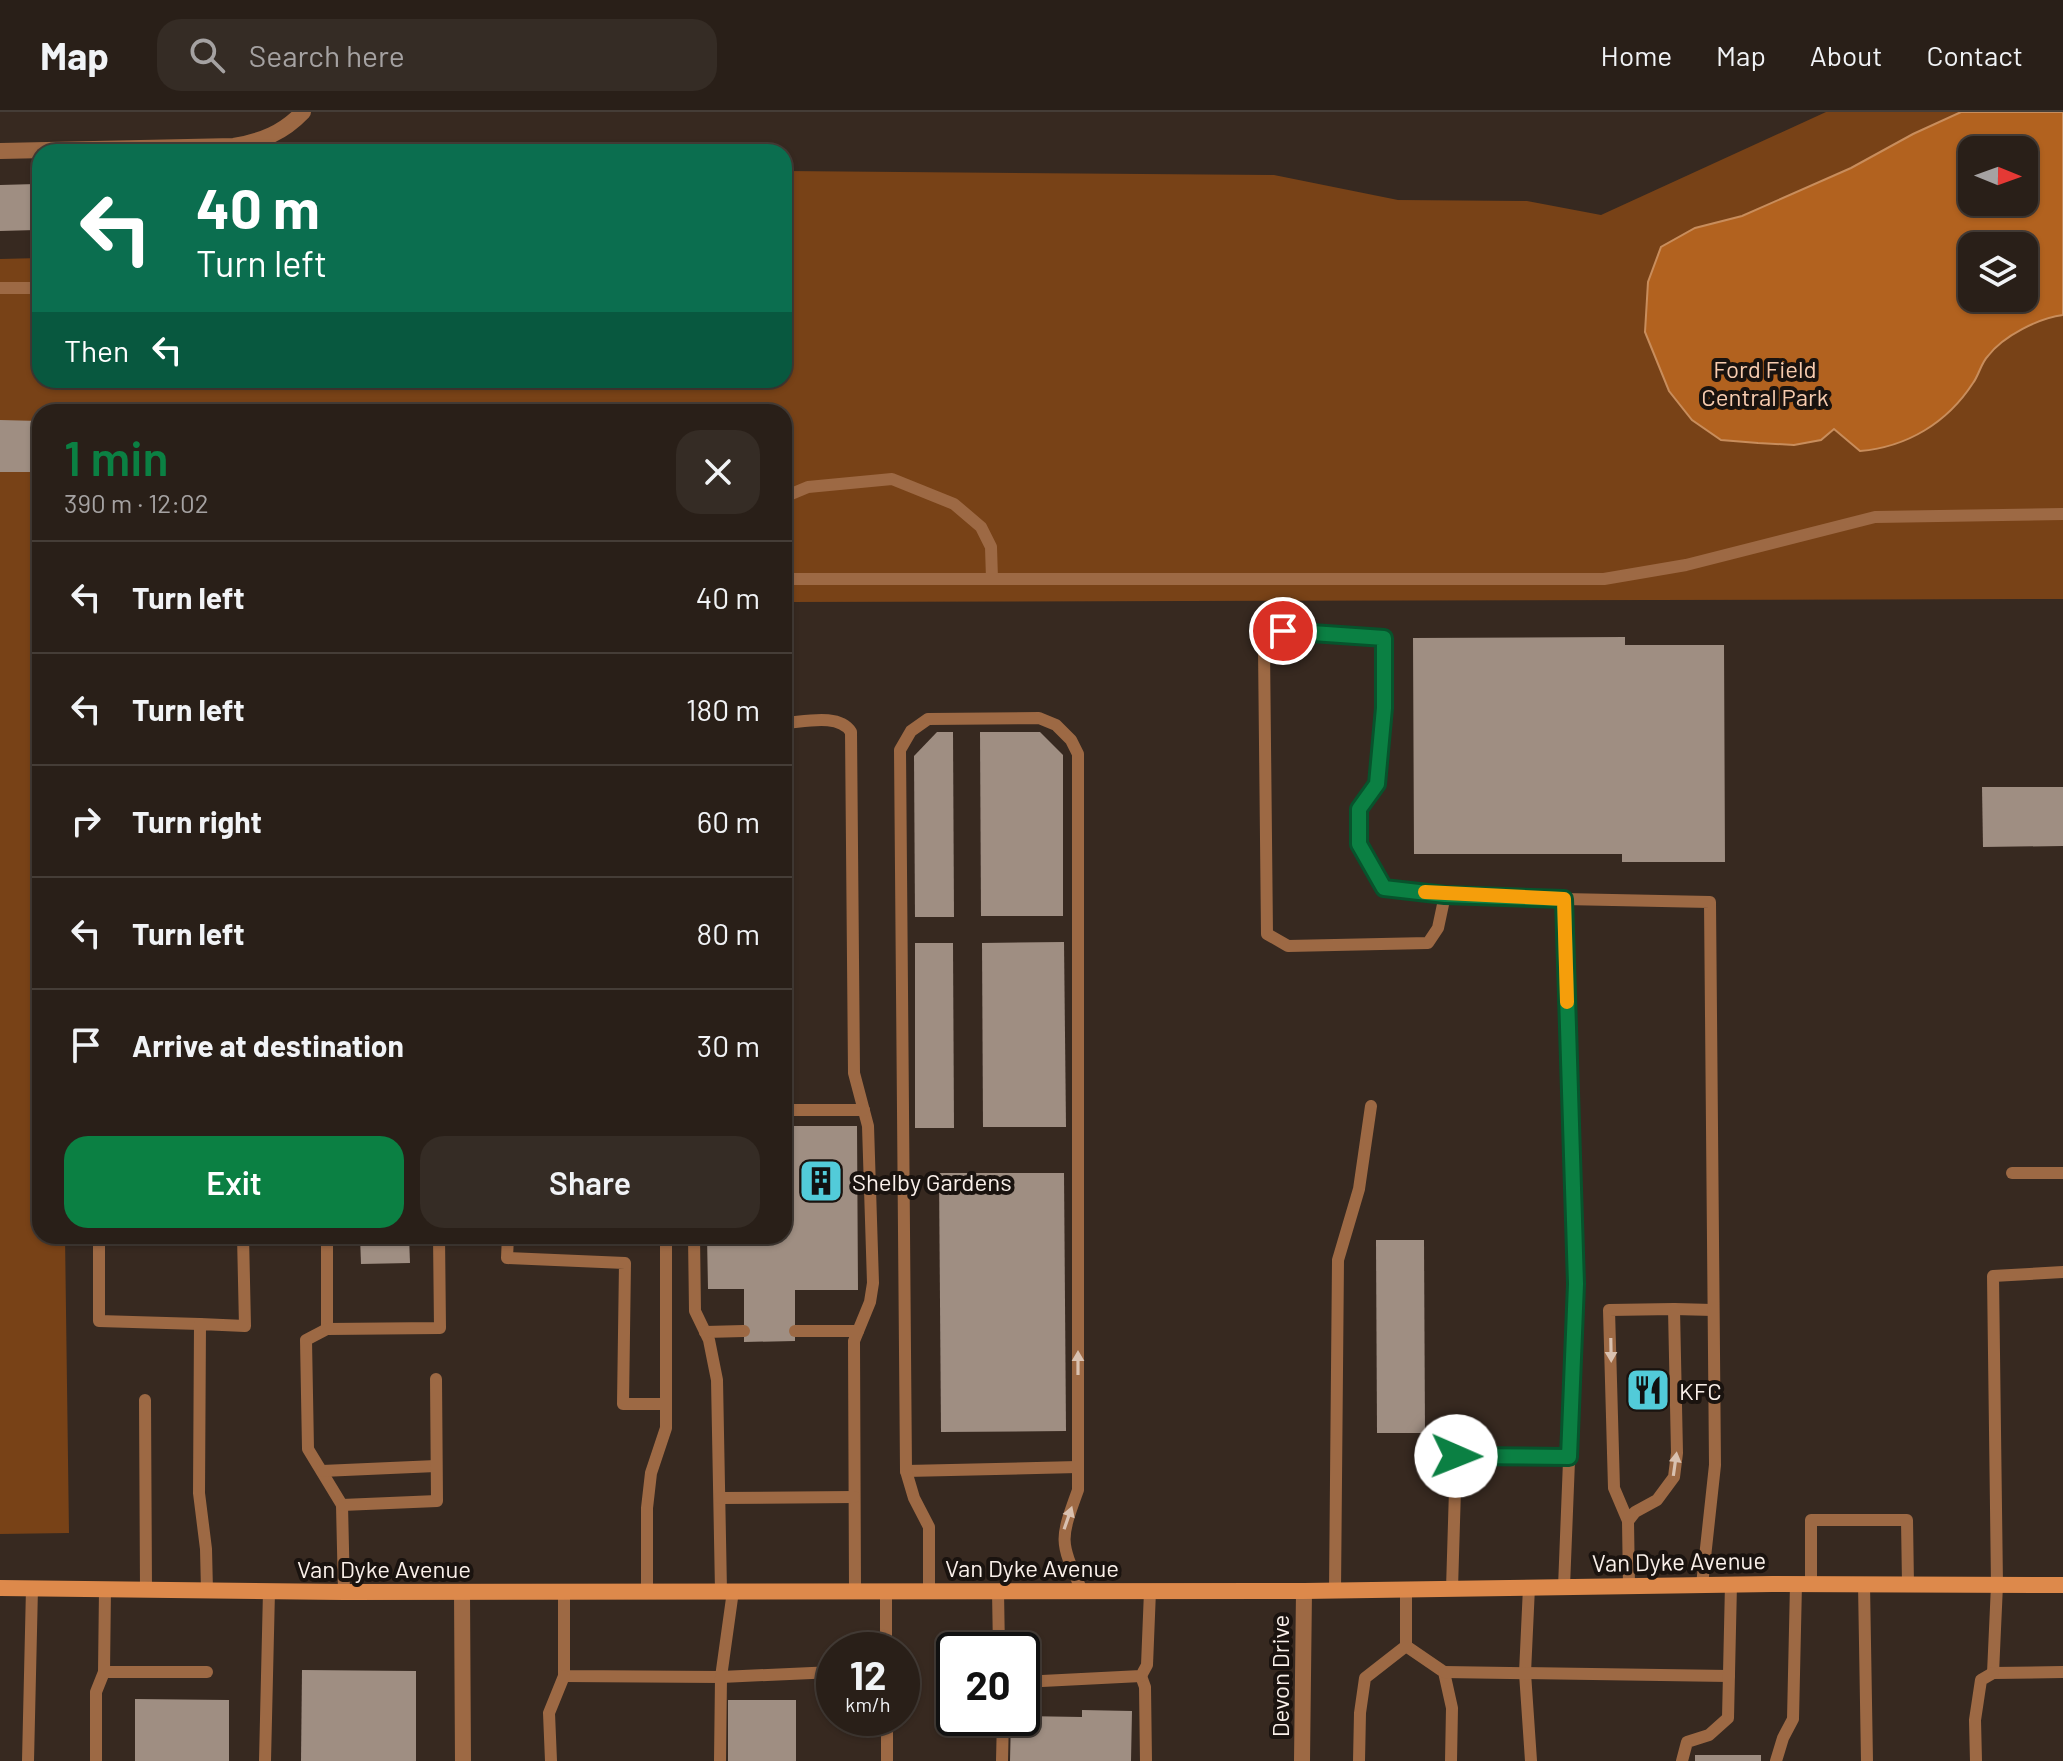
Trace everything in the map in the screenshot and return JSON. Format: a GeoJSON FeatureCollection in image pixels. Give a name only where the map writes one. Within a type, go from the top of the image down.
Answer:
{"type":"FeatureCollection","features":[{"type":"Feature","properties":{"kind":"main road","name":"Van Dyke Avenue"},"geometry":{"type":"LineString","coordinates":[[0,1588],[344,1592],[1335,1591],[1731,1584],[2063,1585]]}},
{"type":"Feature","properties":{"kind":"street"},"geometry":{"type":"LineString","coordinates":[[242,144],[271,137],[303,112]]}},
{"type":"Feature","properties":{"kind":"street"},"geometry":{"type":"LineString","coordinates":[[0,151],[32,150]]}},
{"type":"Feature","properties":{"kind":"street","name":"Devon Drive"},"geometry":{"type":"LineString","coordinates":[[1302,1761],[1304,1591]]}},
{"type":"Feature","properties":{"kind":"street"},"geometry":{"type":"LineString","coordinates":[[462,1592],[463,1761]]}},
{"type":"Feature","properties":{"kind":"lane"},"geometry":{"type":"LineString","coordinates":[[0,288],[32,288]]}},
{"type":"Feature","properties":{"kind":"lane"},"geometry":{"type":"LineString","coordinates":[[792,494],[808,487],[892,479],[954,504],[981,527],[991,547],[992,579]]}},
{"type":"Feature","properties":{"kind":"lane"},"geometry":{"type":"LineString","coordinates":[[792,579],[1604,579],[1686,565],[1875,517],[2063,514]]}},
{"type":"Feature","properties":{"kind":"lane"},"geometry":{"type":"LineString","coordinates":[[1445,895],[1438,928],[1428,943],[1288,946],[1267,934],[1264,648],[1283,631],[1384,638],[1384,708],[1377,784],[1359,809],[1359,844],[1384,888],[1445,895],[1710,902],[1715,1465],[1702,1585]]}},
{"type":"Feature","properties":{"kind":"lane"},"geometry":{"type":"LineString","coordinates":[[929,1591],[929,1527],[914,1498],[906,1471],[900,750],[911,731],[928,719],[1039,718],[1056,725],[1071,740],[1078,754],[1078,1490],[1062,1534],[1065,1553],[1082,1591]]}},
{"type":"Feature","properties":{"kind":"lane"},"geometry":{"type":"LineString","coordinates":[[792,723],[838,721],[851,732],[854,1073],[868,1126],[873,1283],[870,1302],[854,1341],[855,1591]]}},
{"type":"Feature","properties":{"kind":"lane"},"geometry":{"type":"LineString","coordinates":[[1564,899],[1576,1284],[1564,1587]]}},
{"type":"Feature","properties":{"kind":"lane"},"geometry":{"type":"LineString","coordinates":[[1335,1591],[1338,1260],[1359,1189],[1371,1106]]}},
{"type":"Feature","properties":{"kind":"lane"},"geometry":{"type":"LineString","coordinates":[[792,1110],[864,1110]]}},
{"type":"Feature","properties":{"kind":"lane"},"geometry":{"type":"LineString","coordinates":[[2012,1173],[2063,1173]]}},
{"type":"Feature","properties":{"kind":"lane"},"geometry":{"type":"LineString","coordinates":[[99,1244],[99,1321],[245,1326],[243,1244]]}},
{"type":"Feature","properties":{"kind":"lane"},"geometry":{"type":"LineString","coordinates":[[327,1244],[327,1329]]}},
{"type":"Feature","properties":{"kind":"lane"},"geometry":{"type":"LineString","coordinates":[[344,1592],[342,1505],[308,1449],[306,1340],[327,1329],[440,1328],[439,1244]]}},
{"type":"Feature","properties":{"kind":"lane"},"geometry":{"type":"LineString","coordinates":[[508,1244],[507,1258],[625,1263],[623,1404],[666,1404]]}},
{"type":"Feature","properties":{"kind":"lane"},"geometry":{"type":"LineString","coordinates":[[647,1591],[647,1508],[651,1473],[666,1428],[666,1244]]}},
{"type":"Feature","properties":{"kind":"lane"},"geometry":{"type":"LineString","coordinates":[[694,1244],[695,1311],[705,1332],[717,1380],[720,1498],[727,1591],[721,1677],[720,1761]]}},
{"type":"Feature","properties":{"kind":"lane"},"geometry":{"type":"LineString","coordinates":[[1993,1673],[1997,1585],[1993,1276],[2063,1272]]}},
{"type":"Feature","properties":{"kind":"lane"},"geometry":{"type":"LineString","coordinates":[[1628,1521],[1635,1512],[1657,1500],[1674,1477],[1677,1453],[1674,1309]]}},
{"type":"Feature","properties":{"kind":"lane"},"geometry":{"type":"LineString","coordinates":[[1629,1586],[1628,1521],[1614,1488],[1609,1310],[1713,1310]]}},
{"type":"Feature","properties":{"kind":"lane"},"geometry":{"type":"LineString","coordinates":[[200,1324],[199,1493],[206,1549],[207,1591]]}},
{"type":"Feature","properties":{"kind":"lane"},"geometry":{"type":"LineString","coordinates":[[705,1332],[744,1331]]}},
{"type":"Feature","properties":{"kind":"lane"},"geometry":{"type":"LineString","coordinates":[[795,1331],[858,1331]]}},
{"type":"Feature","properties":{"kind":"lane"},"geometry":{"type":"LineString","coordinates":[[342,1505],[437,1501],[436,1379]]}},
{"type":"Feature","properties":{"kind":"lane"},"geometry":{"type":"LineString","coordinates":[[145,1400],[146,1590]]}},
{"type":"Feature","properties":{"kind":"lane"},"geometry":{"type":"LineString","coordinates":[[1452,1589],[1456,1456],[1569,1457]]}},
{"type":"Feature","properties":{"kind":"lane"},"geometry":{"type":"LineString","coordinates":[[322,1471],[436,1466]]}},
{"type":"Feature","properties":{"kind":"lane"},"geometry":{"type":"LineString","coordinates":[[906,1471],[1078,1467]]}},
{"type":"Feature","properties":{"kind":"lane"},"geometry":{"type":"LineString","coordinates":[[720,1498],[854,1497]]}},
{"type":"Feature","properties":{"kind":"lane"},"geometry":{"type":"LineString","coordinates":[[1776,1761],[1793,1719],[1811,1520],[1907,1520],[1908,1584]]}},
{"type":"Feature","properties":{"kind":"lane"},"geometry":{"type":"LineString","coordinates":[[1682,1761],[1687,1742],[1709,1735],[1728,1718],[1731,1584]]}},
{"type":"Feature","properties":{"kind":"lane"},"geometry":{"type":"LineString","coordinates":[[1864,1584],[1867,1761]]}},
{"type":"Feature","properties":{"kind":"lane"},"geometry":{"type":"LineString","coordinates":[[1529,1587],[1525,1673],[1531,1761]]}},
{"type":"Feature","properties":{"kind":"lane"},"geometry":{"type":"LineString","coordinates":[[28,1761],[32,1588]]}},
{"type":"Feature","properties":{"kind":"lane"},"geometry":{"type":"LineString","coordinates":[[96,1761],[96,1692],[104,1672],[105,1589]]}},
{"type":"Feature","properties":{"kind":"lane"},"geometry":{"type":"LineString","coordinates":[[1406,1589],[1406,1646]]}},
{"type":"Feature","properties":{"kind":"lane"},"geometry":{"type":"LineString","coordinates":[[265,1761],[269,1591]]}},
{"type":"Feature","properties":{"kind":"lane"},"geometry":{"type":"LineString","coordinates":[[886,1591],[886,1632]]}},
{"type":"Feature","properties":{"kind":"lane"},"geometry":{"type":"LineString","coordinates":[[998,1591],[999,1632]]}},
{"type":"Feature","properties":{"kind":"lane"},"geometry":{"type":"LineString","coordinates":[[1146,1761],[1145,1687],[1141,1676],[1147,1665],[1150,1591]]}},
{"type":"Feature","properties":{"kind":"lane"},"geometry":{"type":"LineString","coordinates":[[551,1761],[549,1713],[564,1676],[564,1592]]}},
{"type":"Feature","properties":{"kind":"lane"},"geometry":{"type":"LineString","coordinates":[[1406,1646],[1444,1672],[1729,1676]]}},
{"type":"Feature","properties":{"kind":"lane"},"geometry":{"type":"LineString","coordinates":[[1359,1761],[1360,1713],[1365,1678],[1406,1646]]}},
{"type":"Feature","properties":{"kind":"lane"},"geometry":{"type":"LineString","coordinates":[[104,1672],[207,1672]]}},
{"type":"Feature","properties":{"kind":"lane"},"geometry":{"type":"LineString","coordinates":[[1444,1672],[1452,1708],[1451,1761]]}},
{"type":"Feature","properties":{"kind":"lane"},"geometry":{"type":"LineString","coordinates":[[1976,1761],[1975,1720],[1981,1680],[1993,1673],[2063,1672]]}},
{"type":"Feature","properties":{"kind":"lane"},"geometry":{"type":"LineString","coordinates":[[564,1676],[721,1677],[816,1673]]}},
{"type":"Feature","properties":{"kind":"lane"},"geometry":{"type":"LineString","coordinates":[[1040,1681],[1141,1676]]}},
{"type":"Feature","properties":{"kind":"lane"},"geometry":{"type":"LineString","coordinates":[[887,1736],[887,1761]]}},
{"type":"Feature","properties":{"kind":"lane"},"geometry":{"type":"LineString","coordinates":[[1002,1761],[1003,1736]]}},
{"type":"Feature","properties":{"kind":"green space","name":"Ford Field Central Park"},"geometry":{"type":"Polygon","coordinates":[[[1826,112],[2063,112],[2063,599],[792,602],[792,404],[32,404],[32,1244],[65,1244],[69,1533],[0,1534],[0,259],[32,258],[32,388],[792,388],[792,171],[1274,175],[1398,200],[1527,201],[1601,215],[1826,112]]]}},
{"type":"Feature","properties":{"kind":"shaded area"},"geometry":{"type":"Polygon","coordinates":[[[1961,112],[2063,112],[2063,315],[2033,324],[2012,335],[1986,359],[1973,383],[1951,410],[1924,430],[1894,444],[1860,451],[1834,429],[1821,440],[1794,445],[1721,440],[1692,420],[1669,391],[1645,332],[1648,282],[1661,247],[1695,228],[1742,216],[1851,168],[1961,112]]]}},
{"type":"Feature","properties":{"kind":"building"},"geometry":{"type":"Polygon","coordinates":[[[32,184],[32,230],[0,231],[0,185],[32,184]]]}},
{"type":"Feature","properties":{"kind":"building"},"geometry":{"type":"Polygon","coordinates":[[[0,420],[32,421],[32,472],[0,472],[0,420]]]}},
{"type":"Feature","properties":{"kind":"building"},"geometry":{"type":"Polygon","coordinates":[[[1625,637],[1625,645],[1724,645],[1725,862],[1622,862],[1622,854],[1414,854],[1413,638],[1625,637]]]}},
{"type":"Feature","properties":{"kind":"building"},"geometry":{"type":"Polygon","coordinates":[[[937,732],[953,732],[954,917],[915,917],[914,756],[937,732]]]}},
{"type":"Feature","properties":{"kind":"building"},"geometry":{"type":"Polygon","coordinates":[[[980,732],[1040,732],[1063,755],[1063,916],[981,916],[980,732]]]}},
{"type":"Feature","properties":{"kind":"building"},"geometry":{"type":"Polygon","coordinates":[[[1982,787],[2063,787],[2063,846],[1983,847],[1982,787]]]}},
{"type":"Feature","properties":{"kind":"building"},"geometry":{"type":"Polygon","coordinates":[[[1064,942],[1066,1127],[983,1127],[982,943],[1064,942]]]}},
{"type":"Feature","properties":{"kind":"building"},"geometry":{"type":"Polygon","coordinates":[[[915,943],[953,943],[954,1128],[915,1128],[915,943]]]}},
{"type":"Feature","properties":{"kind":"building","name":"Shelby Gardens"},"geometry":{"type":"Polygon","coordinates":[[[792,1126],[857,1126],[858,1290],[795,1290],[795,1341],[744,1342],[744,1289],[708,1289],[707,1244],[792,1244],[792,1126]]]}},
{"type":"Feature","properties":{"kind":"building"},"geometry":{"type":"Polygon","coordinates":[[[939,1173],[1064,1173],[1066,1431],[941,1432],[939,1173]]]}},
{"type":"Feature","properties":{"kind":"building"},"geometry":{"type":"Polygon","coordinates":[[[1376,1240],[1424,1240],[1425,1433],[1377,1433],[1376,1240]]]}},
{"type":"Feature","properties":{"kind":"building"},"geometry":{"type":"Polygon","coordinates":[[[360,1244],[409,1244],[410,1263],[361,1264],[360,1244]]]}},
{"type":"Feature","properties":{"kind":"building"},"geometry":{"type":"Polygon","coordinates":[[[302,1670],[416,1671],[416,1761],[301,1761],[302,1670]]]}},
{"type":"Feature","properties":{"kind":"building"},"geometry":{"type":"Polygon","coordinates":[[[135,1699],[229,1700],[229,1761],[135,1761],[135,1699]]]}},
{"type":"Feature","properties":{"kind":"building"},"geometry":{"type":"Polygon","coordinates":[[[728,1700],[796,1700],[796,1761],[728,1761],[728,1700]]]}},
{"type":"Feature","properties":{"kind":"building"},"geometry":{"type":"Polygon","coordinates":[[[1082,1710],[1132,1711],[1131,1761],[1010,1761],[1011,1736],[1040,1736],[1040,1716],[1082,1717],[1082,1710]]]}},
{"type":"Feature","properties":{"kind":"building"},"geometry":{"type":"Polygon","coordinates":[[[1695,1755],[1761,1755],[1761,1761],[1695,1761],[1695,1755]]]}},
{"type":"Feature","properties":{"kind":"slow traffic"},"geometry":{"type":"LineString","coordinates":[[1425,892],[1564,899],[1567,1002]]}},
{"type":"Feature","properties":{"kind":"place","name":"Shelby Gardens"},"geometry":{"type":"Point","coordinates":[821,1181]}},
{"type":"Feature","properties":{"kind":"place","name":"KFC"},"geometry":{"type":"Point","coordinates":[1648,1390]}},
{"type":"Feature","properties":{"kind":"route"},"geometry":{"type":"LineString","coordinates":[[1283,631],[1384,638],[1384,708],[1377,784],[1359,809],[1359,844],[1384,888],[1445,895],[1564,899],[1576,1284],[1569,1457],[1456,1456]]}}]}
